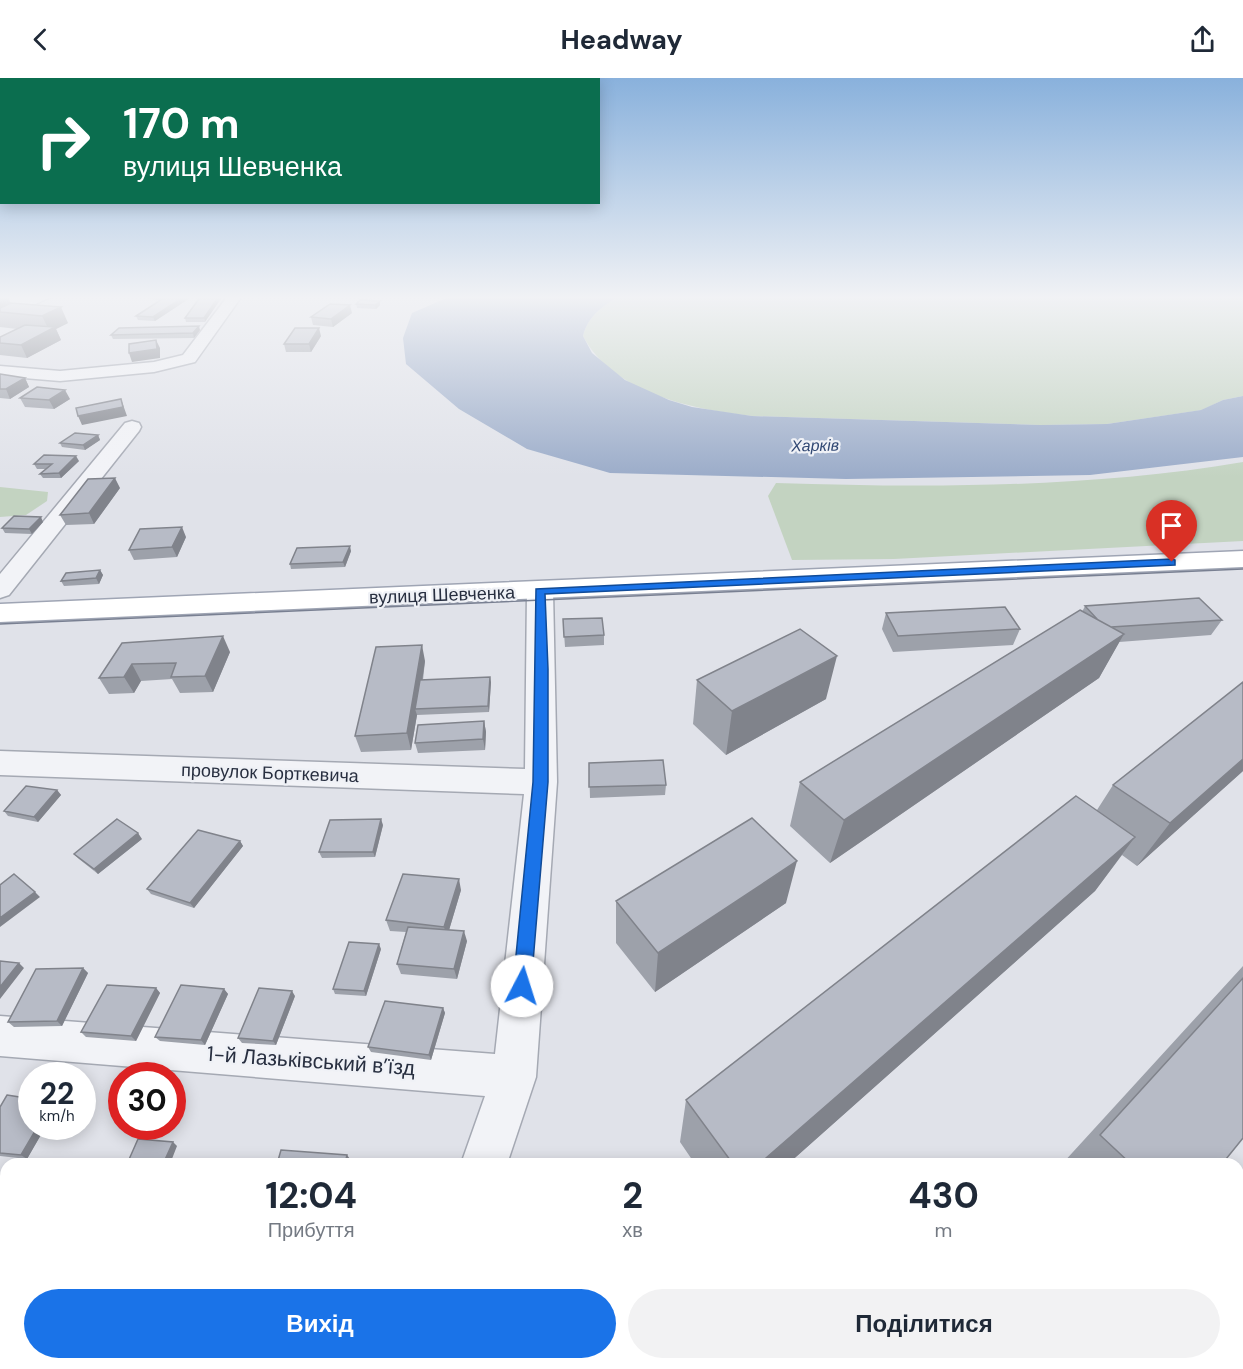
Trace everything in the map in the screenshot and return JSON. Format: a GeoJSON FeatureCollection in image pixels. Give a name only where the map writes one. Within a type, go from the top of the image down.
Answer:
{"type":"FeatureCollection","features":[{"type":"Feature","properties":{"kind":"main road","name":"вулиця Шевченка"},"geometry":{"type":"LineString","coordinates":[[0,613],[1243,559]]}},
{"type":"Feature","properties":{"kind":"street"},"geometry":{"type":"LineString","coordinates":[[0,371],[72,375],[154,366],[189,359],[191,356]]}},
{"type":"Feature","properties":{"kind":"street"},"geometry":{"type":"LineString","coordinates":[[0,590],[132,426]]}},
{"type":"Feature","properties":{"kind":"street"},"geometry":{"type":"LineString","coordinates":[[486,1158],[514,1077],[540,782],[542,669],[540,591]]}},
{"type":"Feature","properties":{"kind":"street","name":"провулок Борткевича"},"geometry":{"type":"LineString","coordinates":[[0,763],[540,782]]}},
{"type":"Feature","properties":{"kind":"street","name":"1-й Лазьківський в’їзд"},"geometry":{"type":"LineString","coordinates":[[0,1036],[514,1077]]}},
{"type":"Feature","properties":{"kind":"green space"},"geometry":{"type":"Polygon","coordinates":[[[597,356],[1243,356],[1243,396],[1223,400],[1202,410],[1107,424],[1040,425],[752,416],[680,403],[634,385],[614,372],[597,356]]]}},
{"type":"Feature","properties":{"kind":"green space"},"geometry":{"type":"Polygon","coordinates":[[[1243,462],[1243,541],[894,559],[792,560],[768,496],[776,483],[1010,484],[1127,477],[1243,462]]]}},
{"type":"Feature","properties":{"kind":"green space"},"geometry":{"type":"Polygon","coordinates":[[[0,487],[48,492],[47,501],[26,515],[0,517],[0,487]]]}},
{"type":"Feature","properties":{"kind":"water","name":"Харків"},"geometry":{"type":"Polygon","coordinates":[[[405,356],[596,356],[625,380],[669,400],[692,407],[752,416],[1040,425],[1107,424],[1201,410],[1223,400],[1243,396],[1243,457],[1090,475],[846,479],[610,473],[527,449],[459,409],[406,364],[405,356]]]}},
{"type":"Feature","properties":{"kind":"building"},"geometry":{"type":"Polygon","coordinates":[[[0,374],[25,378],[6,389],[0,389],[0,374]]]}},
{"type":"Feature","properties":{"kind":"building"},"geometry":{"type":"Polygon","coordinates":[[[37,387],[65,390],[49,400],[20,398],[37,387]]]}},
{"type":"Feature","properties":{"kind":"building"},"geometry":{"type":"Polygon","coordinates":[[[121,399],[123,407],[78,416],[76,408],[121,399]]]}},
{"type":"Feature","properties":{"kind":"building"},"geometry":{"type":"Polygon","coordinates":[[[75,433],[98,435],[83,445],[60,443],[75,433]]]}},
{"type":"Feature","properties":{"kind":"building"},"geometry":{"type":"Polygon","coordinates":[[[44,455],[76,456],[59,473],[40,474],[52,464],[34,464],[44,455]]]}},
{"type":"Feature","properties":{"kind":"building"},"geometry":{"type":"Polygon","coordinates":[[[115,478],[89,513],[60,515],[88,479],[115,478]]]}},
{"type":"Feature","properties":{"kind":"building"},"geometry":{"type":"Polygon","coordinates":[[[14,516],[41,517],[29,529],[2,528],[14,516]]]}},
{"type":"Feature","properties":{"kind":"building"},"geometry":{"type":"Polygon","coordinates":[[[182,527],[172,547],[129,550],[140,529],[182,527]]]}},
{"type":"Feature","properties":{"kind":"building"},"geometry":{"type":"Polygon","coordinates":[[[350,546],[343,562],[290,564],[297,548],[350,546]]]}},
{"type":"Feature","properties":{"kind":"building"},"geometry":{"type":"Polygon","coordinates":[[[100,570],[96,578],[61,581],[66,573],[100,570]]]}},
{"type":"Feature","properties":{"kind":"building"},"geometry":{"type":"Polygon","coordinates":[[[1199,598],[1222,620],[1111,627],[1098,620],[1085,606],[1199,598]]]}},
{"type":"Feature","properties":{"kind":"building"},"geometry":{"type":"Polygon","coordinates":[[[1005,607],[1020,629],[898,636],[886,613],[1005,607]]]}},
{"type":"Feature","properties":{"kind":"building"},"geometry":{"type":"Polygon","coordinates":[[[1080,610],[1124,634],[844,820],[800,782],[1080,610]]]}},
{"type":"Feature","properties":{"kind":"building"},"geometry":{"type":"Polygon","coordinates":[[[602,618],[604,635],[564,637],[563,619],[602,618]]]}},
{"type":"Feature","properties":{"kind":"building"},"geometry":{"type":"Polygon","coordinates":[[[800,629],[837,656],[732,711],[697,680],[800,629]]]}},
{"type":"Feature","properties":{"kind":"building"},"geometry":{"type":"Polygon","coordinates":[[[223,636],[205,676],[171,677],[176,663],[132,664],[124,677],[99,678],[122,643],[223,636]]]}},
{"type":"Feature","properties":{"kind":"building"},"geometry":{"type":"Polygon","coordinates":[[[422,645],[407,733],[355,736],[376,647],[422,645]]]}},
{"type":"Feature","properties":{"kind":"building"},"geometry":{"type":"Polygon","coordinates":[[[490,677],[488,706],[415,709],[420,680],[490,677]]]}},
{"type":"Feature","properties":{"kind":"building"},"geometry":{"type":"Polygon","coordinates":[[[1243,682],[1243,759],[1170,823],[1113,785],[1243,682]]]}},
{"type":"Feature","properties":{"kind":"building"},"geometry":{"type":"Polygon","coordinates":[[[484,721],[483,739],[415,743],[418,725],[484,721]]]}},
{"type":"Feature","properties":{"kind":"building"},"geometry":{"type":"Polygon","coordinates":[[[663,760],[666,785],[589,787],[589,763],[663,760]]]}},
{"type":"Feature","properties":{"kind":"building"},"geometry":{"type":"Polygon","coordinates":[[[26,786],[57,790],[34,817],[4,811],[26,786]]]}},
{"type":"Feature","properties":{"kind":"building"},"geometry":{"type":"Polygon","coordinates":[[[1076,796],[1135,837],[766,1158],[729,1158],[686,1100],[1076,796]]]}},
{"type":"Feature","properties":{"kind":"building"},"geometry":{"type":"Polygon","coordinates":[[[752,818],[797,861],[658,953],[616,901],[752,818]]]}},
{"type":"Feature","properties":{"kind":"building"},"geometry":{"type":"Polygon","coordinates":[[[117,819],[138,833],[94,869],[74,854],[117,819]]]}},
{"type":"Feature","properties":{"kind":"building"},"geometry":{"type":"Polygon","coordinates":[[[381,819],[373,852],[319,852],[330,820],[381,819]]]}},
{"type":"Feature","properties":{"kind":"building"},"geometry":{"type":"Polygon","coordinates":[[[198,830],[240,841],[190,903],[147,889],[198,830]]]}},
{"type":"Feature","properties":{"kind":"building"},"geometry":{"type":"Polygon","coordinates":[[[14,874],[35,892],[0,918],[0,885],[14,874]]]}},
{"type":"Feature","properties":{"kind":"building"},"geometry":{"type":"Polygon","coordinates":[[[403,874],[459,879],[444,927],[386,920],[403,874]]]}},
{"type":"Feature","properties":{"kind":"building"},"geometry":{"type":"Polygon","coordinates":[[[408,927],[464,931],[454,969],[397,964],[408,927]]]}},
{"type":"Feature","properties":{"kind":"building"},"geometry":{"type":"Polygon","coordinates":[[[349,942],[379,944],[364,991],[333,989],[349,942]]]}},
{"type":"Feature","properties":{"kind":"building"},"geometry":{"type":"Polygon","coordinates":[[[0,961],[19,963],[0,987],[0,961]]]}},
{"type":"Feature","properties":{"kind":"building"},"geometry":{"type":"Polygon","coordinates":[[[83,968],[57,1021],[8,1022],[36,969],[83,968]]]}},
{"type":"Feature","properties":{"kind":"building"},"geometry":{"type":"Polygon","coordinates":[[[1243,978],[1243,1138],[1227,1158],[1125,1158],[1100,1135],[1243,978]]]}},
{"type":"Feature","properties":{"kind":"building"},"geometry":{"type":"Polygon","coordinates":[[[107,985],[156,988],[131,1036],[81,1032],[107,985]]]}},
{"type":"Feature","properties":{"kind":"building"},"geometry":{"type":"Polygon","coordinates":[[[181,985],[224,989],[201,1040],[155,1037],[181,985]]]}},
{"type":"Feature","properties":{"kind":"building"},"geometry":{"type":"Polygon","coordinates":[[[259,988],[292,991],[273,1041],[238,1038],[259,988]]]}},
{"type":"Feature","properties":{"kind":"building"},"geometry":{"type":"Polygon","coordinates":[[[385,1001],[443,1008],[429,1055],[368,1047],[385,1001]]]}},
{"type":"Feature","properties":{"kind":"building"},"geometry":{"type":"Polygon","coordinates":[[[7,1095],[18,1097],[18,1140],[30,1140],[21,1155],[0,1153],[0,1107],[7,1095]]]}},
{"type":"Feature","properties":{"kind":"building"},"geometry":{"type":"Polygon","coordinates":[[[138,1140],[150,1140],[173,1142],[166,1158],[130,1158],[138,1140]]]}},
{"type":"Feature","properties":{"kind":"building"},"geometry":{"type":"Polygon","coordinates":[[[281,1150],[347,1155],[346,1158],[279,1158],[281,1150]]]}},
{"type":"Feature","properties":{"kind":"tram line"},"geometry":{"type":"LineString","coordinates":[[0,624],[1243,569]]}},
{"type":"Feature","properties":{"kind":"route"},"geometry":{"type":"LineString","coordinates":[[522,986],[540,782],[542,669],[540,591],[1172,562]]}}]}
